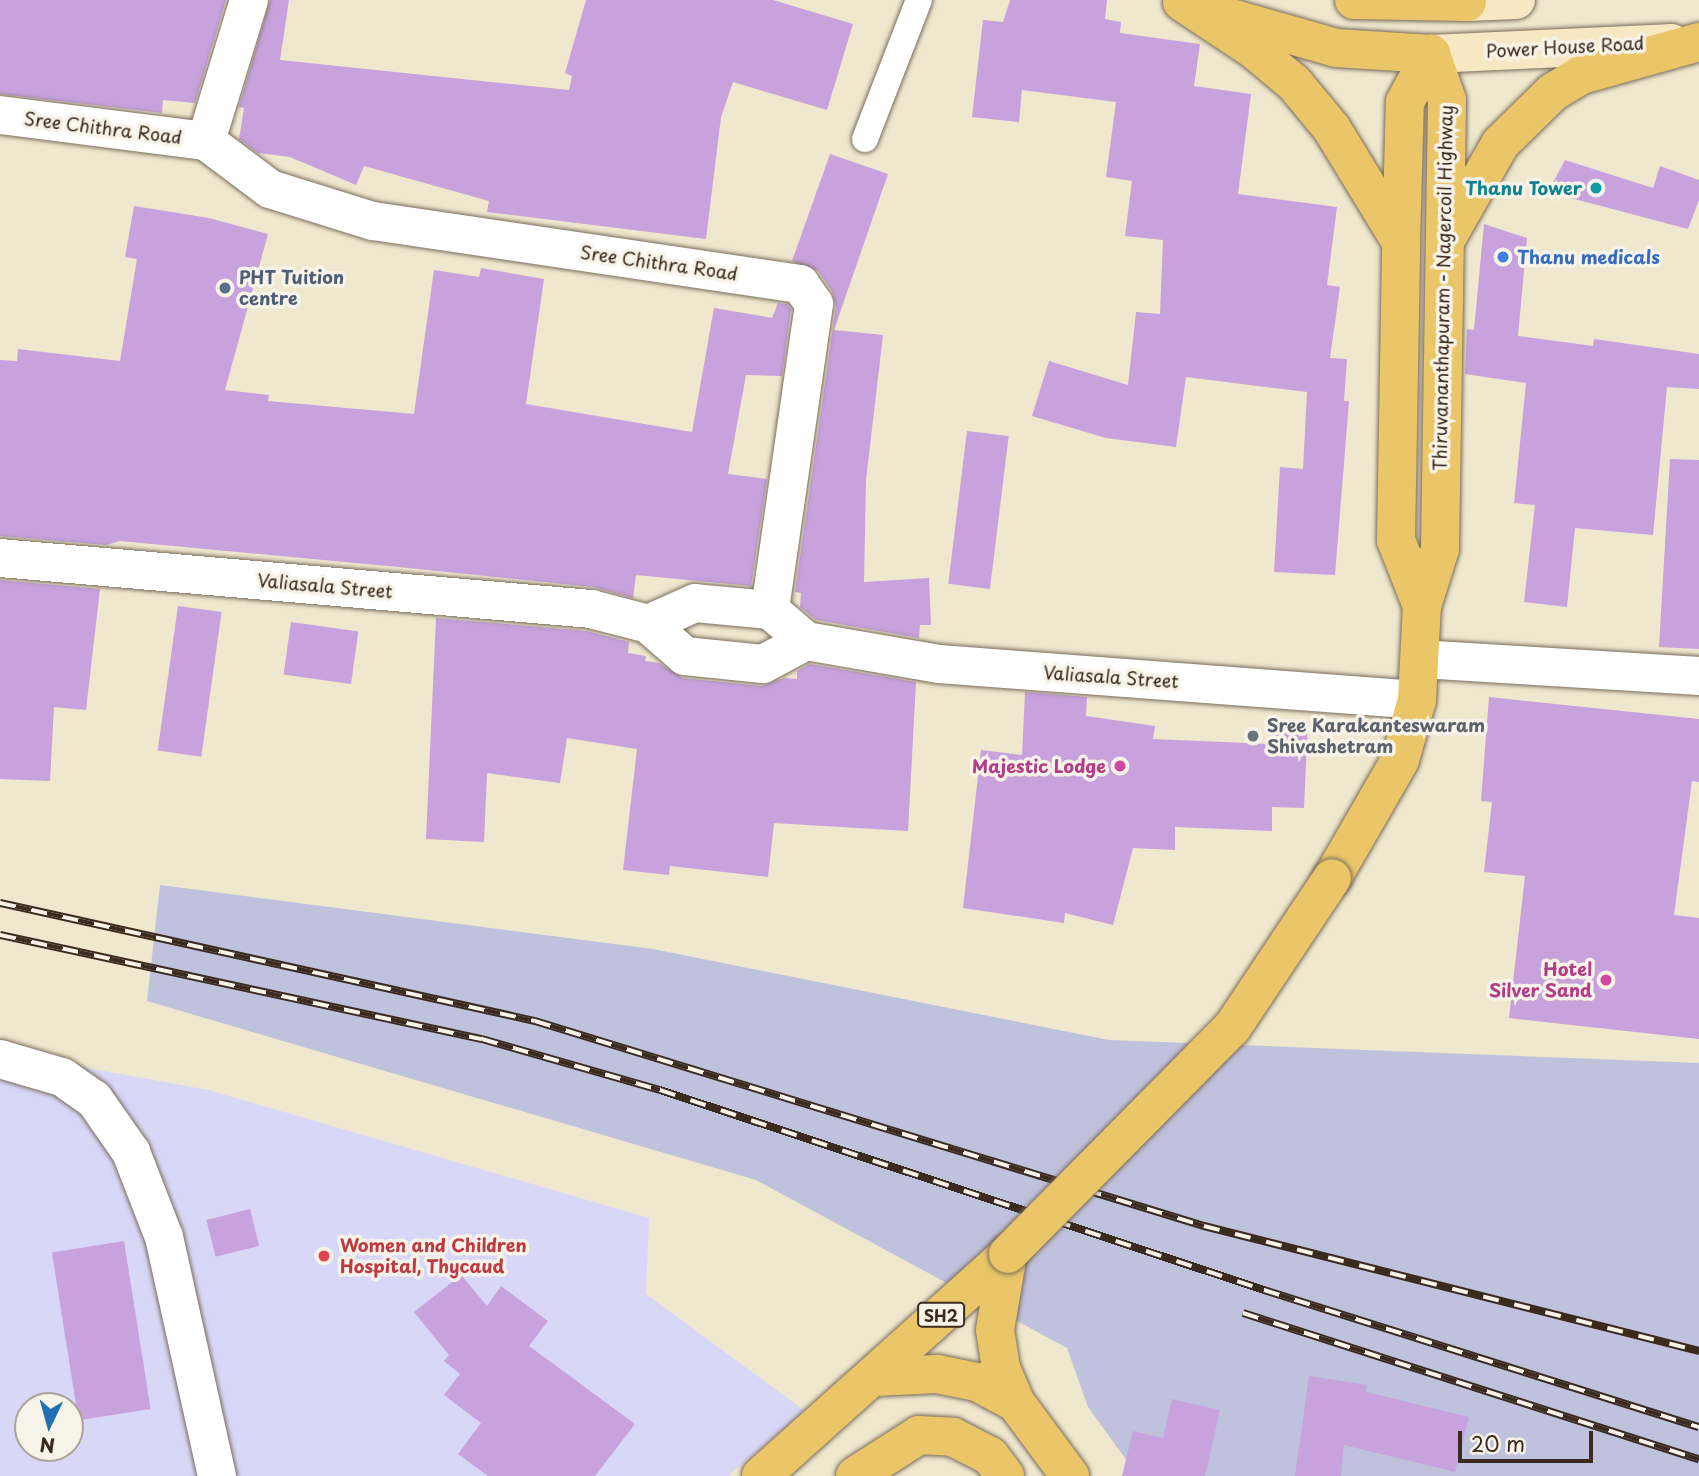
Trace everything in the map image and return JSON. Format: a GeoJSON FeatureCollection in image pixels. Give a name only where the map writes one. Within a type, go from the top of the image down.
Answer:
{"type":"FeatureCollection","features":[{"type":"Feature","properties":{"kind":"main road"},"geometry":{"type":"LineString","coordinates":[[1354,0],[1516,0]]}},
{"type":"Feature","properties":{"kind":"main road"},"geometry":{"type":"LineString","coordinates":[[1179,1],[1336,48],[1431,54]]}},
{"type":"Feature","properties":{"kind":"main road"},"geometry":{"type":"LineString","coordinates":[[1179,1],[1253,49],[1294,83],[1332,129],[1401,242]]}},
{"type":"Feature","properties":{"kind":"main road"},"geometry":{"type":"LineString","coordinates":[[1422,606],[1396,540],[1405,102],[1431,54],[1467,1]]}},
{"type":"Feature","properties":{"kind":"main road"},"geometry":{"type":"LineString","coordinates":[[1442,245],[1500,144],[1553,92],[1581,75],[1699,42]]}},
{"type":"Feature","properties":{"kind":"main road","name":"Power House Road"},"geometry":{"type":"LineString","coordinates":[[1431,54],[1699,42]]}},
{"type":"Feature","properties":{"kind":"main road","name":"Thiruvananthapuram - Nagercoil Highway"},"geometry":{"type":"LineString","coordinates":[[1008,1254],[1232,1028],[1332,878],[1400,760],[1418,699],[1422,606],[1440,549],[1442,245],[1447,100],[1431,54]]}},
{"type":"Feature","properties":{"kind":"main road"},"geometry":{"type":"LineString","coordinates":[[1008,1254],[995,1329],[1001,1368],[1016,1403],[1070,1476]]}},
{"type":"Feature","properties":{"kind":"main road","name":"SH2"},"geometry":{"type":"LineString","coordinates":[[761,1476],[875,1377],[1008,1254]]}},
{"type":"Feature","properties":{"kind":"main road"},"geometry":{"type":"LineString","coordinates":[[875,1377],[937,1374],[976,1382],[1016,1403]]}},
{"type":"Feature","properties":{"kind":"main road"},"geometry":{"type":"LineString","coordinates":[[855,1476],[919,1435],[953,1437],[990,1456],[1004,1476]]}},
{"type":"Feature","properties":{"kind":"street","name":"Sree Chithra Road"},"geometry":{"type":"LineString","coordinates":[[206,141],[249,0]]}},
{"type":"Feature","properties":{"kind":"street","name":"Sree Chithra Road"},"geometry":{"type":"LineString","coordinates":[[0,115],[206,141],[270,189],[373,221],[800,284],[814,304],[770,610]]}},
{"type":"Feature","properties":{"kind":"street","name":"Valiasala Street"},"geometry":{"type":"LineString","coordinates":[[0,558],[591,609],[648,624]]}},
{"type":"Feature","properties":{"kind":"street"},"geometry":{"type":"LineString","coordinates":[[695,603],[770,610],[806,641],[763,664],[750,663],[685,656],[648,624],[695,603]]}},
{"type":"Feature","properties":{"kind":"street","name":"Valiasala Street"},"geometry":{"type":"LineString","coordinates":[[806,641],[939,664],[1418,699]]}},
{"type":"Feature","properties":{"kind":"street"},"geometry":{"type":"LineString","coordinates":[[1421,659],[1699,677]]}},
{"type":"Feature","properties":{"kind":"street"},"geometry":{"type":"LineString","coordinates":[[0,1059],[62,1077],[94,1098],[131,1152],[164,1237],[217,1476]]}},
{"type":"Feature","properties":{"kind":"lane"},"geometry":{"type":"LineString","coordinates":[[865,139],[919,0]]}},
{"type":"Feature","properties":{"kind":"shaded area"},"geometry":{"type":"Polygon","coordinates":[[[160,885],[653,949],[1109,1040],[1699,1063],[1699,1476],[1138,1476],[1088,1407],[1067,1348],[756,1180],[147,1001],[160,885]]]}},
{"type":"Feature","properties":{"kind":"shaded area","name":"Women and Children Hospital, Thycaud"},"geometry":{"type":"Polygon","coordinates":[[[0,1052],[208,1090],[649,1218],[646,1294],[805,1411],[728,1476],[0,1476],[0,1052]]]}},
{"type":"Feature","properties":{"kind":"building"},"geometry":{"type":"Polygon","coordinates":[[[0,0],[226,0],[195,103],[163,100],[162,113],[0,94],[0,0]]]}},
{"type":"Feature","properties":{"kind":"building"},"geometry":{"type":"Polygon","coordinates":[[[270,0],[289,0],[280,60],[569,90],[572,76],[565,73],[586,0],[773,0],[853,24],[827,110],[733,82],[721,117],[706,239],[487,212],[489,201],[364,166],[356,185],[290,157],[258,153],[239,139],[244,108],[239,107],[270,0]]]}},
{"type":"Feature","properties":{"kind":"building"},"geometry":{"type":"Polygon","coordinates":[[[1010,0],[1107,0],[1105,19],[1121,22],[1120,33],[1200,44],[1194,86],[1251,94],[1238,194],[1337,207],[1327,285],[1340,287],[1330,358],[1347,359],[1344,401],[1349,401],[1335,575],[1274,572],[1280,467],[1303,469],[1307,392],[1186,377],[1176,447],[1106,438],[1032,416],[1049,361],[1128,385],[1136,312],[1160,314],[1163,240],[1125,236],[1132,181],[1106,177],[1116,102],[1022,90],[1019,122],[972,117],[983,20],[1003,22],[1010,0]]]}},
{"type":"Feature","properties":{"kind":"building"},"geometry":{"type":"Polygon","coordinates":[[[830,154],[888,174],[834,330],[883,335],[866,480],[864,582],[929,578],[931,625],[920,625],[919,638],[816,620],[800,607],[801,593],[795,592],[836,307],[832,291],[818,271],[792,261],[830,154]]]}},
{"type":"Feature","properties":{"kind":"building"},"geometry":{"type":"Polygon","coordinates":[[[1565,160],[1653,188],[1660,166],[1699,180],[1699,200],[1688,229],[1548,192],[1565,160]]]}},
{"type":"Feature","properties":{"kind":"building"},"geometry":{"type":"Polygon","coordinates":[[[134,206],[209,218],[268,234],[225,390],[269,395],[268,401],[414,414],[434,270],[479,277],[481,268],[544,279],[526,404],[692,432],[714,308],[772,318],[778,303],[787,304],[791,309],[782,376],[746,375],[728,474],[767,479],[751,586],[636,575],[633,598],[593,587],[399,567],[120,541],[106,545],[0,536],[0,360],[17,361],[18,349],[120,361],[137,259],[125,257],[134,206]]]}},
{"type":"Feature","properties":{"kind":"building"},"geometry":{"type":"Polygon","coordinates":[[[1484,224],[1527,238],[1518,336],[1593,346],[1594,339],[1699,354],[1699,389],[1667,387],[1653,535],[1575,528],[1567,607],[1524,602],[1535,505],[1514,503],[1526,383],[1465,374],[1467,329],[1474,330],[1484,224]]]}},
{"type":"Feature","properties":{"kind":"building"},"geometry":{"type":"Polygon","coordinates":[[[967,431],[1009,436],[990,589],[948,584],[967,431]]]}},
{"type":"Feature","properties":{"kind":"building"},"geometry":{"type":"Polygon","coordinates":[[[1670,459],[1699,460],[1699,649],[1659,647],[1670,459]]]}},
{"type":"Feature","properties":{"kind":"building"},"geometry":{"type":"Polygon","coordinates":[[[0,580],[100,589],[86,710],[54,707],[50,781],[0,779],[0,580]]]}},
{"type":"Feature","properties":{"kind":"building"},"geometry":{"type":"Polygon","coordinates":[[[178,606],[222,612],[201,757],[158,751],[178,606]]]}},
{"type":"Feature","properties":{"kind":"building"},"geometry":{"type":"Polygon","coordinates":[[[436,618],[587,631],[629,642],[628,653],[646,656],[645,661],[659,663],[683,678],[762,686],[784,678],[797,679],[797,671],[810,664],[916,682],[908,831],[774,823],[768,877],[670,866],[669,875],[623,870],[637,749],[567,738],[560,783],[487,773],[484,842],[426,839],[436,618]]]}},
{"type":"Feature","properties":{"kind":"building"},"geometry":{"type":"Polygon","coordinates":[[[291,622],[358,631],[351,684],[284,674],[291,622]]]}},
{"type":"Feature","properties":{"kind":"building"},"geometry":{"type":"Polygon","coordinates":[[[1025,692],[1087,697],[1086,716],[1155,726],[1153,739],[1270,744],[1271,720],[1308,721],[1304,808],[1272,807],[1272,831],[1175,827],[1175,850],[1133,848],[1113,925],[1065,913],[1064,923],[963,908],[981,750],[1022,755],[1025,692]]]}},
{"type":"Feature","properties":{"kind":"building"},"geometry":{"type":"Polygon","coordinates":[[[1489,697],[1699,719],[1699,782],[1692,781],[1674,915],[1699,918],[1699,1039],[1509,1018],[1525,876],[1484,872],[1492,802],[1481,801],[1489,697]]]}},
{"type":"Feature","properties":{"kind":"building"},"geometry":{"type":"Polygon","coordinates":[[[250,1209],[259,1246],[216,1257],[206,1220],[250,1209]]]}},
{"type":"Feature","properties":{"kind":"building"},"geometry":{"type":"Polygon","coordinates":[[[124,1241],[151,1409],[84,1419],[84,1392],[74,1392],[52,1252],[124,1241]]]}},
{"type":"Feature","properties":{"kind":"building"},"geometry":{"type":"Polygon","coordinates":[[[461,1275],[487,1306],[501,1286],[548,1321],[529,1346],[635,1424],[595,1476],[488,1476],[458,1454],[481,1423],[444,1395],[460,1374],[444,1361],[449,1355],[414,1312],[461,1275]]]}},
{"type":"Feature","properties":{"kind":"building"},"geometry":{"type":"Polygon","coordinates":[[[1309,1376],[1367,1385],[1366,1392],[1469,1417],[1455,1472],[1344,1445],[1341,1476],[1295,1476],[1309,1376]]]}},
{"type":"Feature","properties":{"kind":"building"},"geometry":{"type":"Polygon","coordinates":[[[1172,1399],[1220,1410],[1205,1476],[1122,1476],[1133,1431],[1163,1438],[1172,1399]]]}},
{"type":"Feature","properties":{"kind":"railway"},"geometry":{"type":"LineString","coordinates":[[0,903],[535,1021],[1204,1226],[1699,1351]]}},
{"type":"Feature","properties":{"kind":"railway"},"geometry":{"type":"LineString","coordinates":[[0,935],[482,1039],[660,1090],[1264,1290],[1699,1427]]}},
{"type":"Feature","properties":{"kind":"railway"},"geometry":{"type":"LineString","coordinates":[[1243,1313],[1699,1459]]}},
{"type":"Feature","properties":{"kind":"place","name":"Thanu Tower"},"geometry":{"type":"Point","coordinates":[1596,188]}},
{"type":"Feature","properties":{"kind":"place","name":"Thanu medicals"},"geometry":{"type":"Point","coordinates":[1503,257]}},
{"type":"Feature","properties":{"kind":"place","name":"PHT Tuition centre"},"geometry":{"type":"Point","coordinates":[225,288]}},
{"type":"Feature","properties":{"kind":"place","name":"Sree Karakanteswaram Shivashetram"},"geometry":{"type":"Point","coordinates":[1253,736]}},
{"type":"Feature","properties":{"kind":"place","name":"Majestic Lodge"},"geometry":{"type":"Point","coordinates":[1120,766]}},
{"type":"Feature","properties":{"kind":"place","name":"Hotel Silver Sand"},"geometry":{"type":"Point","coordinates":[1606,980]}},
{"type":"Feature","properties":{"kind":"place","name":"Women and Children Hospital, Thycaud"},"geometry":{"type":"Point","coordinates":[324,1256]}}]}
